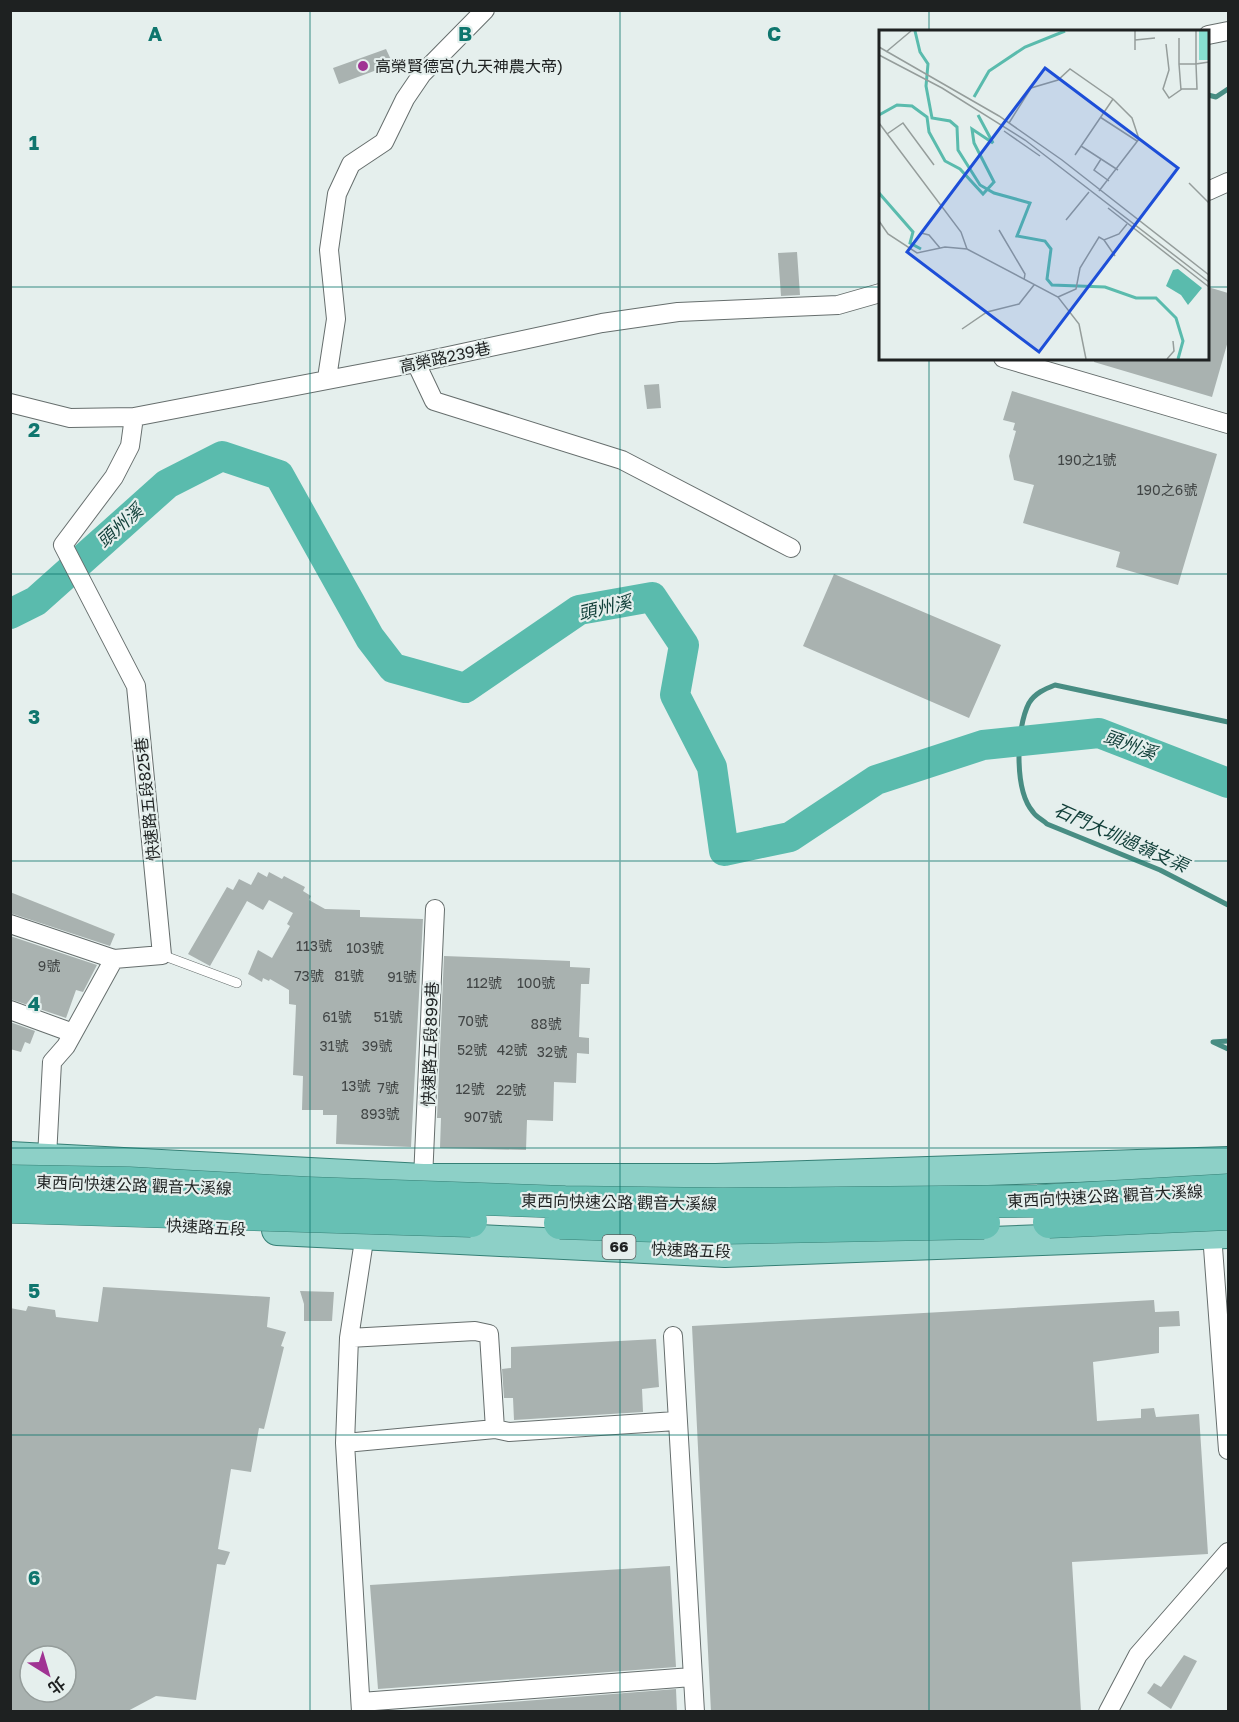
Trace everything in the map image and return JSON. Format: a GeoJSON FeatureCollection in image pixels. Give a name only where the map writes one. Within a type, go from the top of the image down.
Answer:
{"type":"FeatureCollection","features":[{"type":"Feature","properties":{"kind":"highway","name":"東西向快速公路 觀音大溪線"},"geometry":{"type":"LineString","coordinates":[[10,1181],[129,1183],[308,1193],[553,1202],[723,1204],[1038,1201],[1228,1190]]}},
{"type":"Feature","properties":{"kind":"highway","name":"東西向快速公路 觀音大溪線"},"geometry":{"type":"LineString","coordinates":[[10,1207],[723,1228],[1046,1222],[1223,1227]]}},
{"type":"Feature","properties":{"kind":"main road"},"geometry":{"type":"LineString","coordinates":[[10,1157],[47,1157],[423,1179],[716,1179],[1228,1162]]}},
{"type":"Feature","properties":{"kind":"main road","name":"快速路五段"},"geometry":{"type":"LineString","coordinates":[[10,1221],[126,1222],[725,1252],[1223,1227]]}},
{"type":"Feature","properties":{"kind":"street"},"geometry":{"type":"LineString","coordinates":[[327,378],[336,319],[329,250],[337,195],[351,164],[384,142],[405,99],[423,74],[485,10]]}},
{"type":"Feature","properties":{"kind":"street"},"geometry":{"type":"LineString","coordinates":[[1209,35],[1228,31]]}},
{"type":"Feature","properties":{"kind":"street"},"geometry":{"type":"LineString","coordinates":[[1209,191],[1228,182]]}},
{"type":"Feature","properties":{"kind":"street","name":"高榮路239巷"},"geometry":{"type":"LineString","coordinates":[[10,403],[70,418],[134,417],[327,378],[416,363],[602,323],[678,312],[838,304],[879,293]]}},
{"type":"Feature","properties":{"kind":"street"},"geometry":{"type":"LineString","coordinates":[[1008,360],[1228,424]]}},
{"type":"Feature","properties":{"kind":"street"},"geometry":{"type":"LineString","coordinates":[[416,363],[434,401],[622,460],[791,548]]}},
{"type":"Feature","properties":{"kind":"street","name":"快速路五段825巷"},"geometry":{"type":"LineString","coordinates":[[134,417],[130,446],[114,477],[63,545],[136,686],[162,955]]}},
{"type":"Feature","properties":{"kind":"street","name":"快速路五段899巷"},"geometry":{"type":"LineString","coordinates":[[423,1179],[435,909]]}},
{"type":"Feature","properties":{"kind":"street"},"geometry":{"type":"LineString","coordinates":[[10,924],[114,959],[162,955]]}},
{"type":"Feature","properties":{"kind":"street"},"geometry":{"type":"LineString","coordinates":[[47,1157],[52,1062],[73,1033],[114,959]]}},
{"type":"Feature","properties":{"kind":"street"},"geometry":{"type":"LineString","coordinates":[[10,1010],[73,1033]]}},
{"type":"Feature","properties":{"kind":"street"},"geometry":{"type":"LineString","coordinates":[[1223,1227],[1228,1450]]}},
{"type":"Feature","properties":{"kind":"street"},"geometry":{"type":"LineString","coordinates":[[365,1234],[349,1338],[345,1443],[361,1707],[692,1677]]}},
{"type":"Feature","properties":{"kind":"street"},"geometry":{"type":"LineString","coordinates":[[349,1338],[475,1331],[489,1334],[495,1429]]}},
{"type":"Feature","properties":{"kind":"street"},"geometry":{"type":"LineString","coordinates":[[673,1335],[676,1420],[695,1712]]}},
{"type":"Feature","properties":{"kind":"street"},"geometry":{"type":"LineString","coordinates":[[345,1443],[495,1429],[509,1432],[676,1420]]}},
{"type":"Feature","properties":{"kind":"street"},"geometry":{"type":"LineString","coordinates":[[1108,1712],[1138,1655],[1228,1552]]}},
{"type":"Feature","properties":{"kind":"lane"},"geometry":{"type":"LineString","coordinates":[[162,955],[237,983]]}},
{"type":"Feature","properties":{"kind":"building","name":"高榮賢德宮(九天神農大帝)"},"geometry":{"type":"Polygon","coordinates":[[[386,49],[393,64],[339,84],[333,68],[386,49]]]}},
{"type":"Feature","properties":{"kind":"building"},"geometry":{"type":"Polygon","coordinates":[[[797,252],[800,295],[781,296],[778,253],[797,252]]]}},
{"type":"Feature","properties":{"kind":"building"},"geometry":{"type":"Polygon","coordinates":[[[1209,287],[1228,293],[1228,341],[1212,397],[1094,362],[1094,360],[1209,360],[1209,287]]]}},
{"type":"Feature","properties":{"kind":"building"},"geometry":{"type":"Polygon","coordinates":[[[659,384],[661,408],[647,409],[644,385],[659,384]]]}},
{"type":"Feature","properties":{"kind":"building"},"geometry":{"type":"Polygon","coordinates":[[[1012,391],[1217,454],[1178,585],[1116,567],[1120,552],[1023,523],[1034,485],[1014,480],[1009,456],[1016,431],[1013,430],[1015,423],[1003,420],[1012,391]]]}},
{"type":"Feature","properties":{"kind":"building"},"geometry":{"type":"Polygon","coordinates":[[[834,574],[1001,645],[969,718],[803,646],[834,574]]]}},
{"type":"Feature","properties":{"kind":"building"},"geometry":{"type":"Polygon","coordinates":[[[258,872],[267,877],[269,872],[282,879],[284,876],[305,887],[303,891],[311,896],[309,900],[325,909],[360,910],[360,917],[423,919],[411,1147],[336,1144],[337,1115],[323,1115],[323,1110],[302,1110],[303,1076],[293,1075],[296,1005],[289,1004],[289,990],[270,979],[269,981],[263,978],[262,982],[248,974],[258,950],[272,958],[290,926],[287,924],[293,913],[269,900],[263,910],[247,901],[210,966],[188,954],[227,887],[233,890],[239,879],[251,885],[258,872]]]}},
{"type":"Feature","properties":{"kind":"building"},"geometry":{"type":"Polygon","coordinates":[[[10,892],[115,934],[110,946],[10,913],[10,892]]]}},
{"type":"Feature","properties":{"kind":"building"},"geometry":{"type":"Polygon","coordinates":[[[10,936],[97,965],[83,992],[76,990],[66,1018],[10,999],[10,936]]]}},
{"type":"Feature","properties":{"kind":"building"},"geometry":{"type":"Polygon","coordinates":[[[444,956],[570,961],[570,967],[590,968],[589,984],[581,984],[579,1037],[589,1038],[589,1054],[577,1053],[576,1083],[554,1082],[553,1121],[527,1120],[526,1150],[440,1148],[441,1118],[437,1118],[444,956]]]}},
{"type":"Feature","properties":{"kind":"building"},"geometry":{"type":"Polygon","coordinates":[[[10,1022],[35,1031],[30,1044],[25,1042],[21,1052],[10,1049],[10,1022]]]}},
{"type":"Feature","properties":{"kind":"building"},"geometry":{"type":"Polygon","coordinates":[[[103,1287],[270,1297],[267,1327],[286,1332],[264,1429],[259,1428],[251,1472],[231,1469],[218,1549],[230,1552],[225,1565],[217,1564],[196,1700],[156,1696],[126,1712],[10,1712],[10,1308],[26,1311],[28,1306],[55,1310],[56,1317],[98,1322],[103,1287]]]}},
{"type":"Feature","properties":{"kind":"building"},"geometry":{"type":"Polygon","coordinates":[[[300,1291],[334,1292],[332,1321],[304,1321],[304,1304],[300,1291]]]}},
{"type":"Feature","properties":{"kind":"building"},"geometry":{"type":"Polygon","coordinates":[[[1154,1300],[1155,1312],[1179,1311],[1180,1326],[1159,1327],[1159,1353],[1093,1362],[1097,1421],[1141,1418],[1141,1409],[1154,1408],[1156,1417],[1199,1414],[1208,1554],[1072,1562],[1081,1712],[711,1712],[692,1326],[1154,1300]]]}},
{"type":"Feature","properties":{"kind":"building"},"geometry":{"type":"Polygon","coordinates":[[[656,1339],[659,1387],[642,1389],[643,1412],[514,1420],[513,1398],[504,1398],[502,1369],[511,1368],[511,1347],[656,1339]]]}},
{"type":"Feature","properties":{"kind":"building"},"geometry":{"type":"Polygon","coordinates":[[[670,1566],[676,1667],[378,1689],[370,1585],[670,1566]]]}},
{"type":"Feature","properties":{"kind":"building"},"geometry":{"type":"Polygon","coordinates":[[[1184,1655],[1197,1661],[1171,1709],[1147,1693],[1154,1683],[1161,1687],[1184,1655]]]}},
{"type":"Feature","properties":{"kind":"building"},"geometry":{"type":"Polygon","coordinates":[[[676,1689],[677,1712],[411,1712],[410,1710],[676,1689]]]}},
{"type":"Feature","properties":{"kind":"waterway"},"geometry":{"type":"LineString","coordinates":[[1209,95],[1216,97],[1228,89]]}},
{"type":"Feature","properties":{"kind":"waterway","name":"頭州溪"},"geometry":{"type":"LineString","coordinates":[[10,614],[36,601],[167,484],[222,456],[279,475],[370,638],[393,668],[465,688],[579,610],[652,597],[684,645],[675,695],[712,767],[724,851],[790,837],[876,780],[983,745],[1099,733],[1228,783]]}},
{"type":"Feature","properties":{"kind":"waterway","name":"石門大圳過嶺支渠"},"geometry":{"type":"LineString","coordinates":[[1228,722],[1055,685],[1037,694],[1029,703],[1021,727],[1019,759],[1027,802],[1034,814],[1047,824],[1160,870],[1228,905]]}},
{"type":"Feature","properties":{"kind":"waterway","name":"石門大圳過嶺支渠"},"geometry":{"type":"LineString","coordinates":[[1228,1041],[1213,1042],[1228,1049]]}},
{"type":"Feature","properties":{"kind":"place","name":"高榮賢德宮(九天神農大帝)"},"geometry":{"type":"Point","coordinates":[363,66]}}]}
